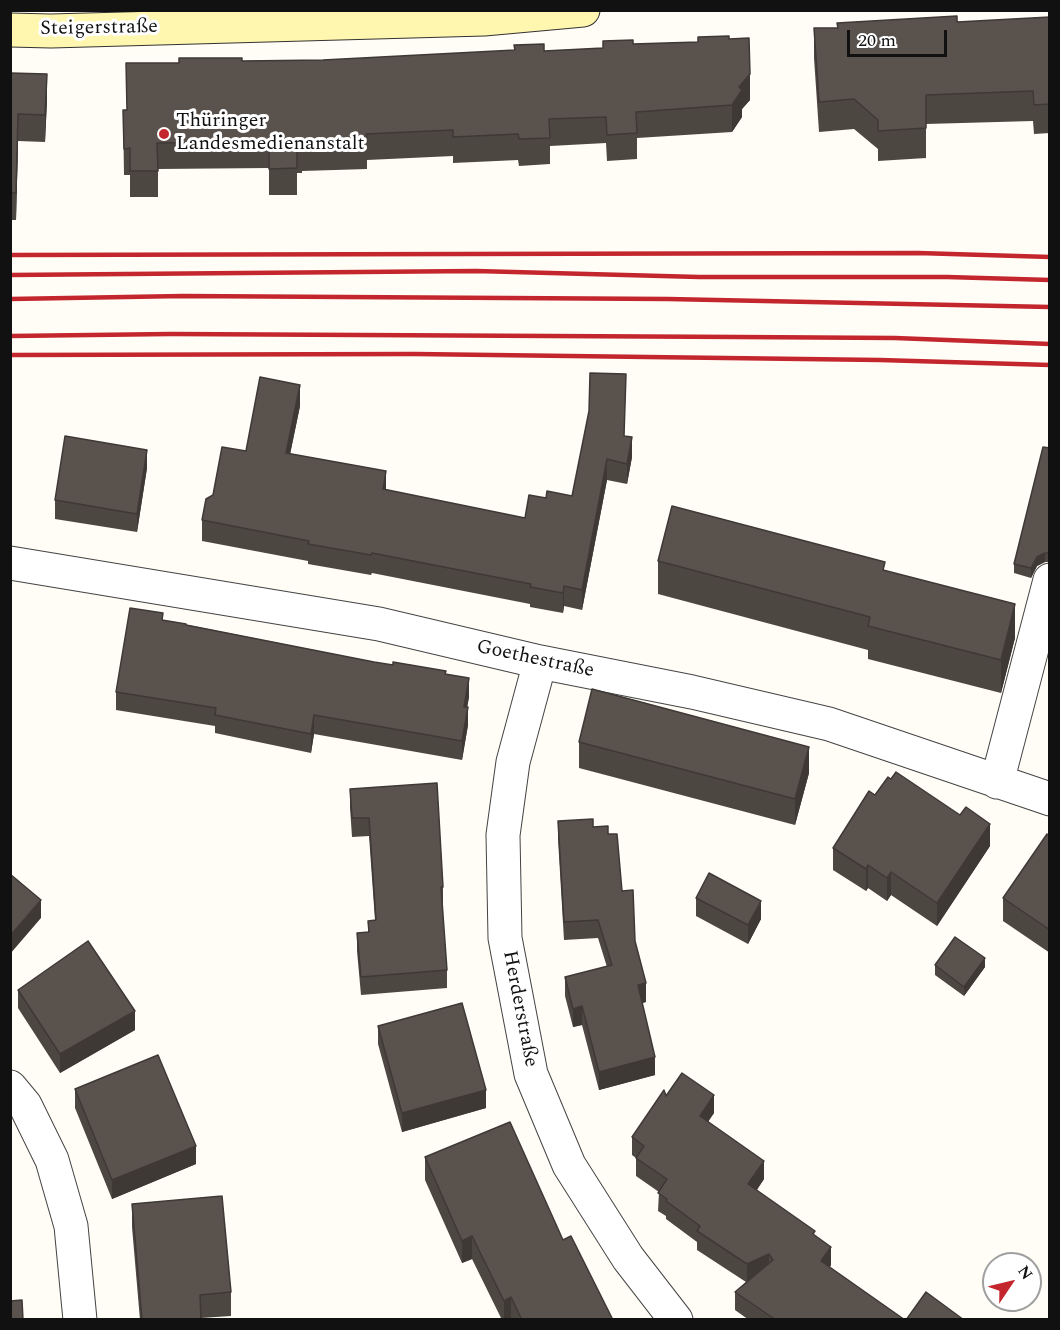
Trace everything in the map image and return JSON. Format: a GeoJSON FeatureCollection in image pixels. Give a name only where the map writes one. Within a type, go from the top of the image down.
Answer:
{"type":"FeatureCollection","features":[{"type":"Feature","properties":{"kind":"main road","name":"Steigerstraße"},"geometry":{"type":"LineString","coordinates":[[10,30],[51,21],[484,15],[583,10]]}},
{"type":"Feature","properties":{"kind":"street","name":"Goethestraße"},"geometry":{"type":"LineString","coordinates":[[10,563],[379,624],[540,662],[692,692],[830,724],[1050,800]]}},
{"type":"Feature","properties":{"kind":"street"},"geometry":{"type":"LineString","coordinates":[[997,782],[1050,580]]}},
{"type":"Feature","properties":{"kind":"street","name":"Herderstraße"},"geometry":{"type":"LineString","coordinates":[[540,662],[513,762],[503,835],[505,938],[531,1074],[569,1165],[628,1258],[676,1320]]}},
{"type":"Feature","properties":{"kind":"street"},"geometry":{"type":"LineString","coordinates":[[10,1087],[25,1106],[52,1160],[71,1226],[80,1320]]}},
{"type":"Feature","properties":{"kind":"building"},"geometry":{"type":"Polygon","coordinates":[[[957,16],[957,22],[1050,17],[1050,104],[1034,105],[1033,91],[926,95],[926,128],[878,131],[878,120],[854,99],[819,102],[814,28],[838,28],[837,23],[957,16]]]}},
{"type":"Feature","properties":{"kind":"building"},"geometry":{"type":"Polygon","coordinates":[[[729,36],[729,39],[749,38],[750,74],[739,87],[742,90],[732,105],[636,112],[637,133],[607,135],[606,117],[549,119],[550,138],[519,139],[518,134],[453,137],[453,130],[366,134],[367,142],[302,145],[302,147],[297,147],[297,168],[269,169],[269,142],[157,143],[158,171],[130,171],[130,148],[124,149],[123,110],[127,110],[126,63],[179,63],[179,58],[242,58],[242,61],[323,60],[515,50],[514,45],[544,44],[544,51],[603,48],[603,41],[633,40],[633,44],[698,42],[698,37],[729,36]]]}},
{"type":"Feature","properties":{"kind":"building"},"geometry":{"type":"Polygon","coordinates":[[[10,73],[47,74],[45,115],[18,114],[16,193],[10,193],[10,73]]]}},
{"type":"Feature","properties":{"kind":"building"},"geometry":{"type":"Polygon","coordinates":[[[590,373],[626,374],[624,436],[632,437],[627,464],[607,459],[582,590],[564,586],[563,593],[530,587],[531,584],[372,553],[371,555],[308,544],[309,541],[202,520],[206,499],[213,495],[222,447],[246,451],[260,377],[300,385],[286,453],[386,471],[383,489],[525,518],[529,495],[546,498],[547,491],[572,496],[589,411],[590,373]]]}},
{"type":"Feature","properties":{"kind":"building"},"geometry":{"type":"Polygon","coordinates":[[[65,436],[147,450],[137,514],[55,500],[65,436]]]}},
{"type":"Feature","properties":{"kind":"building"},"geometry":{"type":"Polygon","coordinates":[[[1043,447],[1050,448],[1050,553],[1037,557],[1031,568],[1014,564],[1043,447]]]}},
{"type":"Feature","properties":{"kind":"building"},"geometry":{"type":"Polygon","coordinates":[[[672,506],[885,562],[883,570],[1015,604],[1001,660],[868,626],[870,617],[658,561],[672,506]]]}},
{"type":"Feature","properties":{"kind":"building"},"geometry":{"type":"Polygon","coordinates":[[[130,608],[163,613],[162,620],[186,625],[374,662],[393,665],[393,662],[446,671],[445,674],[469,678],[464,707],[468,707],[462,741],[314,715],[311,734],[215,715],[216,708],[116,692],[130,608]]]}},
{"type":"Feature","properties":{"kind":"building"},"geometry":{"type":"Polygon","coordinates":[[[592,689],[809,747],[795,799],[579,742],[592,689]]]}},
{"type":"Feature","properties":{"kind":"building"},"geometry":{"type":"Polygon","coordinates":[[[896,772],[960,815],[966,807],[990,824],[937,903],[891,872],[887,878],[868,865],[866,869],[833,848],[869,791],[875,795],[888,777],[891,779],[896,772]]]}},
{"type":"Feature","properties":{"kind":"building"},"geometry":{"type":"Polygon","coordinates":[[[437,783],[447,970],[361,977],[357,933],[369,932],[368,921],[376,920],[369,818],[352,818],[350,789],[437,783]]]}},
{"type":"Feature","properties":{"kind":"building"},"geometry":{"type":"Polygon","coordinates":[[[593,819],[593,827],[608,826],[608,834],[617,834],[622,891],[633,890],[635,941],[646,983],[638,985],[655,1057],[599,1072],[582,1006],[573,1009],[565,977],[612,965],[598,920],[564,922],[558,821],[593,819]]]}},
{"type":"Feature","properties":{"kind":"building"},"geometry":{"type":"Polygon","coordinates":[[[1047,834],[1050,836],[1050,930],[1003,898],[1047,834]]]}},
{"type":"Feature","properties":{"kind":"building"},"geometry":{"type":"Polygon","coordinates":[[[709,873],[761,901],[748,925],[696,898],[709,873]]]}},
{"type":"Feature","properties":{"kind":"building"},"geometry":{"type":"Polygon","coordinates":[[[10,874],[41,900],[10,936],[10,874]]]}},
{"type":"Feature","properties":{"kind":"building"},"geometry":{"type":"Polygon","coordinates":[[[955,937],[985,958],[964,987],[935,965],[955,937]]]}},
{"type":"Feature","properties":{"kind":"building"},"geometry":{"type":"Polygon","coordinates":[[[88,941],[135,1011],[60,1054],[18,990],[88,941]]]}},
{"type":"Feature","properties":{"kind":"building"},"geometry":{"type":"Polygon","coordinates":[[[462,1003],[486,1090],[402,1113],[378,1026],[462,1003]]]}},
{"type":"Feature","properties":{"kind":"building"},"geometry":{"type":"Polygon","coordinates":[[[158,1055],[196,1146],[112,1180],[75,1089],[158,1055]]]}},
{"type":"Feature","properties":{"kind":"building"},"geometry":{"type":"Polygon","coordinates":[[[682,1073],[714,1095],[700,1116],[764,1161],[748,1184],[815,1231],[813,1234],[831,1247],[821,1261],[905,1320],[776,1320],[735,1292],[773,1260],[769,1254],[747,1264],[697,1231],[700,1226],[658,1193],[667,1179],[636,1158],[644,1146],[632,1137],[664,1090],[666,1096],[682,1073]]]}},
{"type":"Feature","properties":{"kind":"building"},"geometry":{"type":"Polygon","coordinates":[[[510,1122],[563,1240],[571,1236],[613,1320],[522,1320],[511,1297],[504,1301],[472,1236],[462,1241],[425,1157],[510,1122]]]}},
{"type":"Feature","properties":{"kind":"building"},"geometry":{"type":"Polygon","coordinates":[[[222,1196],[231,1292],[200,1295],[201,1320],[142,1320],[132,1204],[222,1196]]]}},
{"type":"Feature","properties":{"kind":"building"},"geometry":{"type":"Polygon","coordinates":[[[926,1292],[964,1320],[906,1320],[926,1292]]]}},
{"type":"Feature","properties":{"kind":"building"},"geometry":{"type":"Polygon","coordinates":[[[22,1300],[23,1320],[10,1320],[10,1301],[22,1300]]]}},
{"type":"Feature","properties":{"kind":"tram line"},"geometry":{"type":"LineString","coordinates":[[83,10],[169,10]]}},
{"type":"Feature","properties":{"kind":"railway"},"geometry":{"type":"LineString","coordinates":[[10,255],[918,253],[1050,257]]}},
{"type":"Feature","properties":{"kind":"railway"},"geometry":{"type":"LineString","coordinates":[[10,275],[476,271],[699,277],[947,277],[1050,280]]}},
{"type":"Feature","properties":{"kind":"railway"},"geometry":{"type":"LineString","coordinates":[[10,299],[183,296],[668,299],[1050,307]]}},
{"type":"Feature","properties":{"kind":"railway"},"geometry":{"type":"LineString","coordinates":[[10,336],[171,334],[895,338],[1050,344]]}},
{"type":"Feature","properties":{"kind":"railway"},"geometry":{"type":"LineString","coordinates":[[10,355],[415,354],[880,360],[1050,365]]}},
{"type":"Feature","properties":{"kind":"place","name":"Thüringer Landesmedienanstalt"},"geometry":{"type":"Point","coordinates":[164,134]}}]}
